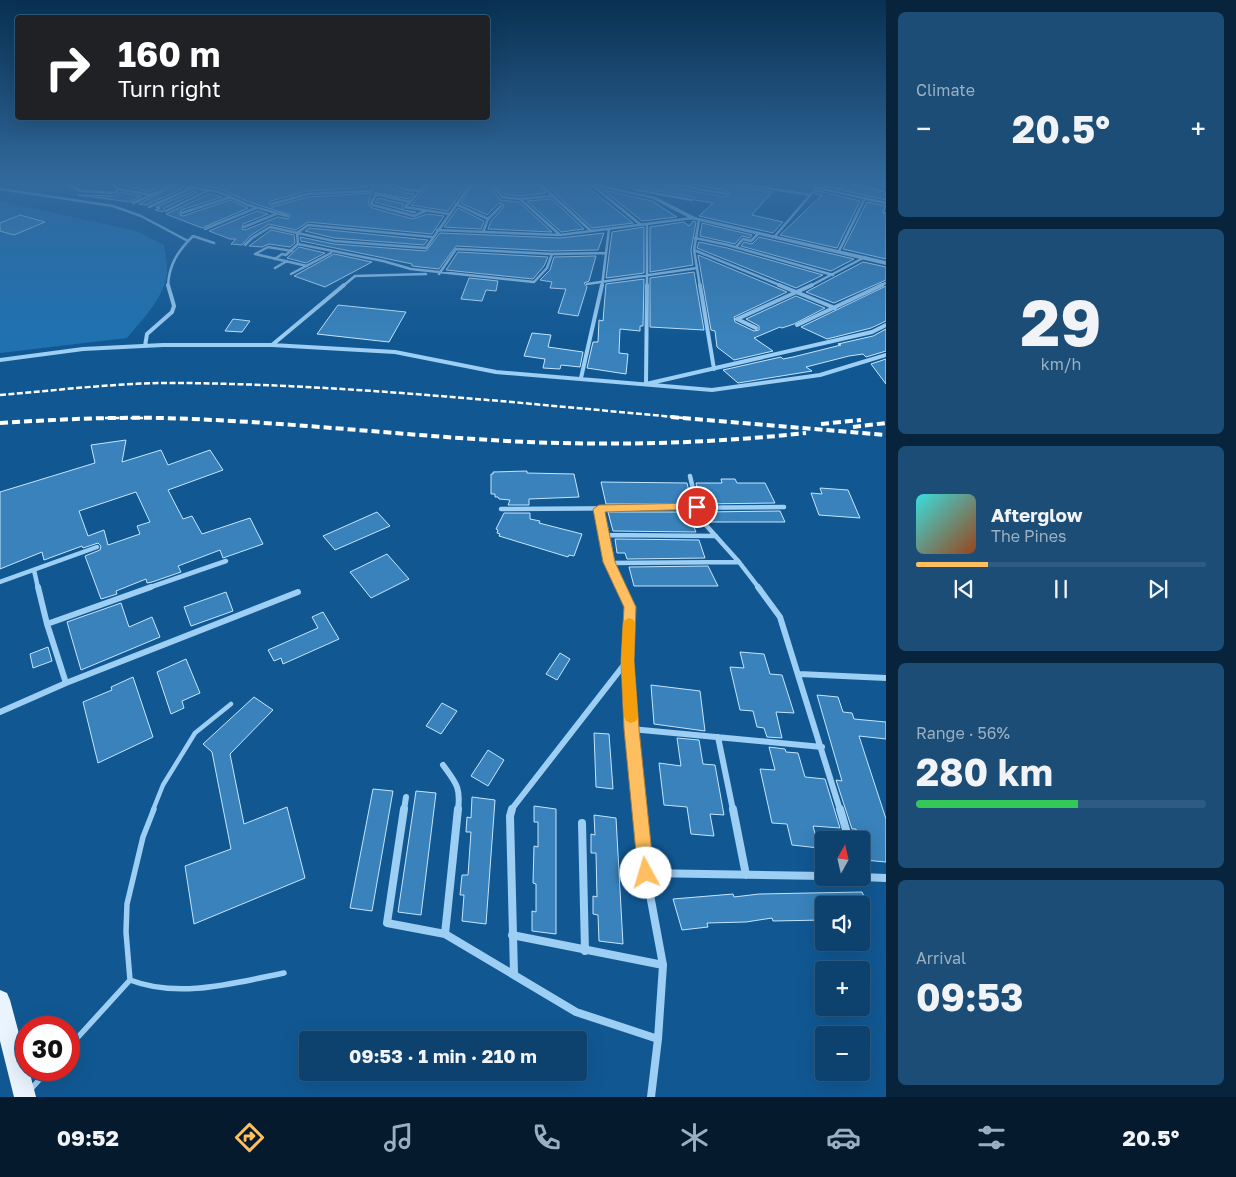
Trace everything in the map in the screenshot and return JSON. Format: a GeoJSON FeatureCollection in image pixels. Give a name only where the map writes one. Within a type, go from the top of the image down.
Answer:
{"type":"FeatureCollection","features":[{"type":"Feature","properties":{"kind":"main road"},"geometry":{"type":"LineString","coordinates":[[0,1000],[24,1096]]}},
{"type":"Feature","properties":{"kind":"street"},"geometry":{"type":"LineString","coordinates":[[177,235],[188,241]]}},
{"type":"Feature","properties":{"kind":"street"},"geometry":{"type":"LineString","coordinates":[[245,244],[257,235]]}},
{"type":"Feature","properties":{"kind":"street"},"geometry":{"type":"LineString","coordinates":[[272,252],[286,255],[292,251],[298,244],[297,235]]}},
{"type":"Feature","properties":{"kind":"street"},"geometry":{"type":"LineString","coordinates":[[306,235],[334,242],[426,248],[432,237],[413,235]]}},
{"type":"Feature","properties":{"kind":"street"},"geometry":{"type":"LineString","coordinates":[[581,378],[603,282],[608,235]]}},
{"type":"Feature","properties":{"kind":"street"},"geometry":{"type":"LineString","coordinates":[[646,384],[647,235]]}},
{"type":"Feature","properties":{"kind":"street"},"geometry":{"type":"LineString","coordinates":[[736,247],[744,239],[751,241],[756,235]]}},
{"type":"Feature","properties":{"kind":"street"},"geometry":{"type":"LineString","coordinates":[[772,235],[839,250],[886,263]]}},
{"type":"Feature","properties":{"kind":"street"},"geometry":{"type":"LineString","coordinates":[[839,250],[846,235]]}},
{"type":"Feature","properties":{"kind":"street"},"geometry":{"type":"LineString","coordinates":[[145,346],[147,334],[172,312],[174,306],[169,299],[168,283],[178,251],[193,236],[214,243]]}},
{"type":"Feature","properties":{"kind":"street"},"geometry":{"type":"LineString","coordinates":[[714,368],[694,250],[695,238],[736,247],[834,275]]}},
{"type":"Feature","properties":{"kind":"street"},"geometry":{"type":"LineString","coordinates":[[298,244],[331,253],[377,260],[411,269],[441,274],[534,282],[547,268],[552,254]]}},
{"type":"Feature","properties":{"kind":"street"},"geometry":{"type":"LineString","coordinates":[[292,251],[268,246],[255,254],[307,266]]}},
{"type":"Feature","properties":{"kind":"street"},"geometry":{"type":"LineString","coordinates":[[266,257],[278,248]]}},
{"type":"Feature","properties":{"kind":"street"},"geometry":{"type":"LineString","coordinates":[[441,274],[456,249],[552,254],[606,253]]}},
{"type":"Feature","properties":{"kind":"street"},"geometry":{"type":"LineString","coordinates":[[694,250],[836,308]]}},
{"type":"Feature","properties":{"kind":"street"},"geometry":{"type":"LineString","coordinates":[[292,274],[331,253]]}},
{"type":"Feature","properties":{"kind":"street"},"geometry":{"type":"LineString","coordinates":[[275,259],[282,254]]}},
{"type":"Feature","properties":{"kind":"street"},"geometry":{"type":"LineString","coordinates":[[756,328],[737,319],[834,275],[865,257]]}},
{"type":"Feature","properties":{"kind":"street"},"geometry":{"type":"LineString","coordinates":[[274,268],[287,261]]}},
{"type":"Feature","properties":{"kind":"street"},"geometry":{"type":"LineString","coordinates":[[587,284],[697,268]]}},
{"type":"Feature","properties":{"kind":"street"},"geometry":{"type":"LineString","coordinates":[[272,345],[355,276],[441,274]]}},
{"type":"Feature","properties":{"kind":"street"},"geometry":{"type":"LineString","coordinates":[[797,325],[886,283]]}},
{"type":"Feature","properties":{"kind":"street"},"geometry":{"type":"LineString","coordinates":[[646,384],[872,332],[886,326]]}},
{"type":"Feature","properties":{"kind":"street"},"geometry":{"type":"LineString","coordinates":[[0,360],[83,349],[145,346],[272,345],[395,352],[496,372],[712,390],[820,376],[886,355]]}},
{"type":"Feature","properties":{"kind":"street"},"geometry":{"type":"LineString","coordinates":[[690,476],[697,507],[704,522],[739,562],[780,617],[822,747],[846,831]]}},
{"type":"Feature","properties":{"kind":"street"},"geometry":{"type":"LineString","coordinates":[[501,509],[784,507]]}},
{"type":"Feature","properties":{"kind":"street"},"geometry":{"type":"LineString","coordinates":[[599,509],[609,562],[630,607],[627,661],[632,729],[646,873],[663,965],[658,1038],[651,1097]]}},
{"type":"Feature","properties":{"kind":"street"},"geometry":{"type":"LineString","coordinates":[[603,535],[716,536]]}},
{"type":"Feature","properties":{"kind":"street"},"geometry":{"type":"LineString","coordinates":[[0,582],[96,547]]}},
{"type":"Feature","properties":{"kind":"street"},"geometry":{"type":"LineString","coordinates":[[47,624],[226,561]]}},
{"type":"Feature","properties":{"kind":"street"},"geometry":{"type":"LineString","coordinates":[[609,562],[739,562]]}},
{"type":"Feature","properties":{"kind":"street"},"geometry":{"type":"LineString","coordinates":[[34,570],[47,624],[66,683]]}},
{"type":"Feature","properties":{"kind":"street"},"geometry":{"type":"LineString","coordinates":[[0,712],[66,683],[298,592]]}},
{"type":"Feature","properties":{"kind":"street"},"geometry":{"type":"LineString","coordinates":[[514,974],[510,816],[512,808],[627,661]]}},
{"type":"Feature","properties":{"kind":"street"},"geometry":{"type":"LineString","coordinates":[[799,674],[886,678]]}},
{"type":"Feature","properties":{"kind":"street"},"geometry":{"type":"LineString","coordinates":[[632,729],[822,747]]}},
{"type":"Feature","properties":{"kind":"street"},"geometry":{"type":"LineString","coordinates":[[718,737],[746,875]]}},
{"type":"Feature","properties":{"kind":"street"},"geometry":{"type":"LineString","coordinates":[[443,765],[458,786],[460,794],[445,934]]}},
{"type":"Feature","properties":{"kind":"street"},"geometry":{"type":"LineString","coordinates":[[406,797],[387,923],[445,934],[576,1012],[658,1038]]}},
{"type":"Feature","properties":{"kind":"street"},"geometry":{"type":"LineString","coordinates":[[582,823],[585,951]]}},
{"type":"Feature","properties":{"kind":"street"},"geometry":{"type":"LineString","coordinates":[[646,873],[815,876]]}},
{"type":"Feature","properties":{"kind":"street"},"geometry":{"type":"LineString","coordinates":[[870,877],[886,878]]}},
{"type":"Feature","properties":{"kind":"street"},"geometry":{"type":"LineString","coordinates":[[512,935],[663,965]]}},
{"type":"Feature","properties":{"kind":"lane"},"geometry":{"type":"LineString","coordinates":[[80,1035],[130,980],[126,932],[127,904],[143,837],[163,784],[195,733],[231,704]]}},
{"type":"Feature","properties":{"kind":"lane"},"geometry":{"type":"LineString","coordinates":[[130,980],[142,987],[188,988],[240,982],[284,973]]}},
{"type":"Feature","properties":{"kind":"lane"},"geometry":{"type":"LineString","coordinates":[[24,1096],[38,1081]]}},
{"type":"Feature","properties":{"kind":"shaded area"},"geometry":{"type":"Polygon","coordinates":[[[0,235],[144,235],[164,245],[167,269],[162,290],[152,308],[127,338],[0,353],[0,235]]]}},
{"type":"Feature","properties":{"kind":"building"},"geometry":{"type":"Polygon","coordinates":[[[220,235],[251,235],[242,245],[231,244],[236,239],[220,235]]]}},
{"type":"Feature","properties":{"kind":"building"},"geometry":{"type":"Polygon","coordinates":[[[264,235],[294,235],[295,243],[290,247],[269,244],[262,247],[249,246],[264,235]]]}},
{"type":"Feature","properties":{"kind":"building"},"geometry":{"type":"Polygon","coordinates":[[[322,235],[380,235],[428,240],[424,245],[334,238],[322,235]]]}},
{"type":"Feature","properties":{"kind":"building"},"geometry":{"type":"Polygon","coordinates":[[[438,235],[560,238],[603,235],[598,250],[552,251],[456,246],[439,269],[412,266],[412,264],[301,241],[300,237],[334,244],[426,251],[438,235]]]}},
{"type":"Feature","properties":{"kind":"building"},"geometry":{"type":"Polygon","coordinates":[[[612,235],[644,235],[644,273],[606,278],[612,235]]]}},
{"type":"Feature","properties":{"kind":"building"},"geometry":{"type":"Polygon","coordinates":[[[650,235],[694,235],[691,250],[693,265],[650,272],[650,235]]]}},
{"type":"Feature","properties":{"kind":"building"},"geometry":{"type":"Polygon","coordinates":[[[752,235],[750,238],[742,236],[735,244],[700,236],[752,235]]]}},
{"type":"Feature","properties":{"kind":"building"},"geometry":{"type":"Polygon","coordinates":[[[781,235],[843,235],[837,248],[781,235]]]}},
{"type":"Feature","properties":{"kind":"building"},"geometry":{"type":"Polygon","coordinates":[[[850,235],[886,235],[886,259],[843,249],[850,235]]]}},
{"type":"Feature","properties":{"kind":"building"},"geometry":{"type":"Polygon","coordinates":[[[759,237],[854,259],[831,271],[741,246],[744,242],[752,244],[759,237]]]}},
{"type":"Feature","properties":{"kind":"building"},"geometry":{"type":"Polygon","coordinates":[[[699,242],[823,275],[796,288],[697,248],[699,242]]]}},
{"type":"Feature","properties":{"kind":"building"},"geometry":{"type":"Polygon","coordinates":[[[299,247],[325,253],[306,263],[287,258],[299,247]]]}},
{"type":"Feature","properties":{"kind":"building"},"geometry":{"type":"Polygon","coordinates":[[[458,252],[548,257],[544,266],[533,279],[446,270],[458,252]]]}},
{"type":"Feature","properties":{"kind":"building"},"geometry":{"type":"Polygon","coordinates":[[[334,254],[372,262],[325,287],[294,276],[334,254]]]}},
{"type":"Feature","properties":{"kind":"building"},"geometry":{"type":"Polygon","coordinates":[[[698,255],[787,292],[734,317],[735,322],[754,331],[759,330],[759,326],[746,319],[796,296],[825,308],[794,324],[780,327],[754,338],[773,351],[734,360],[717,347],[715,331],[711,330],[698,255]]]}},
{"type":"Feature","properties":{"kind":"building"},"geometry":{"type":"Polygon","coordinates":[[[596,256],[589,281],[584,283],[587,287],[578,316],[558,313],[566,289],[550,288],[552,282],[540,280],[550,270],[554,257],[596,256]]]}},
{"type":"Feature","properties":{"kind":"building"},"geometry":{"type":"Polygon","coordinates":[[[863,262],[886,267],[886,280],[834,303],[806,292],[863,262]]]}},
{"type":"Feature","properties":{"kind":"building"},"geometry":{"type":"Polygon","coordinates":[[[694,272],[704,330],[650,327],[650,278],[694,272]]]}},
{"type":"Feature","properties":{"kind":"building"},"geometry":{"type":"Polygon","coordinates":[[[469,278],[498,281],[496,291],[486,290],[482,301],[461,299],[469,278]]]}},
{"type":"Feature","properties":{"kind":"building"},"geometry":{"type":"Polygon","coordinates":[[[644,279],[643,326],[640,326],[640,331],[620,329],[619,353],[628,354],[626,374],[587,368],[593,342],[598,342],[599,320],[603,321],[606,284],[644,279]]]}},
{"type":"Feature","properties":{"kind":"building"},"geometry":{"type":"Polygon","coordinates":[[[886,286],[886,321],[871,328],[827,339],[801,327],[886,286]]]}},
{"type":"Feature","properties":{"kind":"building"},"geometry":{"type":"Polygon","coordinates":[[[338,305],[406,312],[389,342],[317,334],[338,305]]]}},
{"type":"Feature","properties":{"kind":"building"},"geometry":{"type":"Polygon","coordinates":[[[233,319],[250,321],[242,332],[225,331],[233,319]]]}},
{"type":"Feature","properties":{"kind":"building"},"geometry":{"type":"Polygon","coordinates":[[[886,329],[886,351],[866,357],[863,354],[849,356],[806,367],[812,371],[738,383],[723,370],[781,357],[783,359],[793,357],[841,345],[838,344],[873,336],[886,329]]]}},
{"type":"Feature","properties":{"kind":"building"},"geometry":{"type":"Polygon","coordinates":[[[532,333],[551,335],[548,347],[583,352],[580,367],[561,365],[560,369],[543,368],[545,359],[524,356],[532,333]]]}},
{"type":"Feature","properties":{"kind":"building"},"geometry":{"type":"Polygon","coordinates":[[[886,359],[886,384],[871,364],[886,359]]]}},
{"type":"Feature","properties":{"kind":"building"},"geometry":{"type":"Polygon","coordinates":[[[126,440],[122,462],[161,450],[168,465],[210,450],[223,470],[168,490],[183,519],[192,516],[202,534],[250,518],[263,544],[223,558],[220,550],[178,566],[181,572],[147,583],[146,579],[116,591],[117,594],[101,599],[85,556],[100,550],[101,546],[98,543],[83,548],[82,546],[44,560],[42,552],[0,569],[0,492],[95,463],[91,445],[126,440]],[[136,492],[79,511],[88,536],[104,530],[108,545],[140,534],[137,526],[150,522],[136,492]]]}},
{"type":"Feature","properties":{"kind":"building"},"geometry":{"type":"Polygon","coordinates":[[[527,471],[527,473],[574,474],[579,497],[529,499],[529,505],[508,505],[510,500],[499,499],[495,497],[495,494],[491,494],[491,474],[493,472],[527,471]]]}},
{"type":"Feature","properties":{"kind":"building"},"geometry":{"type":"Polygon","coordinates":[[[721,479],[735,479],[737,483],[765,483],[775,503],[700,504],[696,483],[722,483],[721,479]]]}},
{"type":"Feature","properties":{"kind":"building"},"geometry":{"type":"Polygon","coordinates":[[[601,482],[687,483],[692,504],[606,504],[601,482]]]}},
{"type":"Feature","properties":{"kind":"building"},"geometry":{"type":"Polygon","coordinates":[[[820,488],[848,490],[860,518],[819,515],[811,493],[822,494],[820,488]]]}},
{"type":"Feature","properties":{"kind":"building"},"geometry":{"type":"Polygon","coordinates":[[[780,511],[785,522],[708,522],[703,512],[780,511]]]}},
{"type":"Feature","properties":{"kind":"building"},"geometry":{"type":"Polygon","coordinates":[[[377,512],[390,526],[335,550],[323,536],[377,512]]]}},
{"type":"Feature","properties":{"kind":"building"},"geometry":{"type":"Polygon","coordinates":[[[608,512],[695,512],[699,522],[692,522],[696,532],[613,531],[608,512]]]}},
{"type":"Feature","properties":{"kind":"building"},"geometry":{"type":"Polygon","coordinates":[[[504,513],[530,513],[530,519],[540,521],[539,523],[582,534],[574,556],[569,555],[568,557],[499,536],[500,534],[497,533],[498,530],[496,529],[504,513]]]}},
{"type":"Feature","properties":{"kind":"building"},"geometry":{"type":"Polygon","coordinates":[[[615,539],[699,540],[705,558],[627,559],[625,553],[617,553],[615,539]]]}},
{"type":"Feature","properties":{"kind":"building"},"geometry":{"type":"Polygon","coordinates":[[[387,554],[409,579],[371,598],[350,572],[387,554]]]}},
{"type":"Feature","properties":{"kind":"building"},"geometry":{"type":"Polygon","coordinates":[[[708,566],[718,586],[634,586],[629,567],[708,566]]]}},
{"type":"Feature","properties":{"kind":"building"},"geometry":{"type":"Polygon","coordinates":[[[226,592],[233,611],[191,626],[184,607],[226,592]]]}},
{"type":"Feature","properties":{"kind":"building"},"geometry":{"type":"Polygon","coordinates":[[[121,603],[129,627],[152,617],[160,637],[81,670],[67,622],[121,603]]]}},
{"type":"Feature","properties":{"kind":"building"},"geometry":{"type":"Polygon","coordinates":[[[323,612],[339,639],[283,664],[281,658],[274,661],[268,650],[318,628],[312,617],[323,612]]]}},
{"type":"Feature","properties":{"kind":"building"},"geometry":{"type":"Polygon","coordinates":[[[48,647],[52,661],[33,668],[30,654],[48,647]]]}},
{"type":"Feature","properties":{"kind":"building"},"geometry":{"type":"Polygon","coordinates":[[[740,652],[764,654],[770,674],[782,675],[794,713],[776,712],[782,738],[767,737],[764,728],[757,727],[753,711],[740,710],[730,667],[744,668],[740,652]]]}},
{"type":"Feature","properties":{"kind":"building"},"geometry":{"type":"Polygon","coordinates":[[[560,653],[570,659],[557,680],[546,674],[560,653]]]}},
{"type":"Feature","properties":{"kind":"building"},"geometry":{"type":"Polygon","coordinates":[[[186,659],[200,693],[182,701],[184,708],[171,714],[157,672],[186,659]]]}},
{"type":"Feature","properties":{"kind":"building"},"geometry":{"type":"Polygon","coordinates":[[[133,677],[153,737],[98,763],[83,702],[112,690],[111,687],[133,677]]]}},
{"type":"Feature","properties":{"kind":"building"},"geometry":{"type":"Polygon","coordinates":[[[651,685],[700,691],[705,731],[654,724],[651,685]]]}},
{"type":"Feature","properties":{"kind":"building"},"geometry":{"type":"Polygon","coordinates":[[[817,695],[838,697],[843,712],[852,713],[854,719],[886,722],[886,739],[859,736],[886,819],[886,862],[870,861],[870,831],[852,829],[836,780],[842,781],[817,695]]]}},
{"type":"Feature","properties":{"kind":"building"},"geometry":{"type":"Polygon","coordinates":[[[254,697],[273,710],[230,754],[244,824],[287,807],[305,878],[194,924],[185,866],[231,849],[212,752],[203,744],[254,697]]]}},
{"type":"Feature","properties":{"kind":"building"},"geometry":{"type":"Polygon","coordinates":[[[442,703],[457,711],[441,734],[426,726],[442,703]]]}},
{"type":"Feature","properties":{"kind":"building"},"geometry":{"type":"Polygon","coordinates":[[[594,733],[609,734],[613,789],[596,787],[594,733]]]}},
{"type":"Feature","properties":{"kind":"building"},"geometry":{"type":"Polygon","coordinates":[[[677,738],[699,740],[703,764],[715,765],[724,815],[710,814],[714,836],[691,834],[687,807],[664,805],[659,763],[681,766],[677,738]]]}},
{"type":"Feature","properties":{"kind":"building"},"geometry":{"type":"Polygon","coordinates":[[[769,747],[798,753],[805,777],[825,779],[840,828],[813,826],[815,848],[792,845],[787,824],[772,823],[760,769],[775,770],[769,747]]]}},
{"type":"Feature","properties":{"kind":"building"},"geometry":{"type":"Polygon","coordinates":[[[488,750],[504,760],[488,786],[471,776],[488,750]]]}},
{"type":"Feature","properties":{"kind":"building"},"geometry":{"type":"Polygon","coordinates":[[[373,789],[393,791],[372,911],[350,908],[373,789]]]}},
{"type":"Feature","properties":{"kind":"building"},"geometry":{"type":"Polygon","coordinates":[[[416,791],[436,793],[421,915],[398,912],[416,791]]]}},
{"type":"Feature","properties":{"kind":"building"},"geometry":{"type":"Polygon","coordinates":[[[472,797],[495,800],[486,924],[462,921],[464,895],[460,895],[462,875],[468,875],[471,832],[466,832],[467,817],[471,818],[472,797]]]}},
{"type":"Feature","properties":{"kind":"building"},"geometry":{"type":"Polygon","coordinates":[[[534,806],[556,809],[556,934],[532,931],[532,911],[536,912],[536,884],[533,883],[534,846],[538,847],[538,822],[534,822],[534,806]]]}},
{"type":"Feature","properties":{"kind":"building"},"geometry":{"type":"Polygon","coordinates":[[[594,815],[616,818],[623,944],[599,941],[598,915],[593,914],[593,896],[597,897],[596,853],[591,853],[591,834],[595,835],[594,815]]]}},
{"type":"Feature","properties":{"kind":"building"},"geometry":{"type":"Polygon","coordinates":[[[862,892],[864,896],[815,896],[815,920],[773,921],[772,918],[746,922],[707,923],[708,927],[682,930],[673,899],[733,894],[734,897],[759,894],[862,892]]]}},
{"type":"Feature","properties":{"kind":"railway"},"geometry":{"type":"LineString","coordinates":[[0,395],[139,384],[248,384],[373,391],[685,418]]}},
{"type":"Feature","properties":{"kind":"railway"},"geometry":{"type":"LineString","coordinates":[[671,417],[886,435]]}},
{"type":"Feature","properties":{"kind":"railway"},"geometry":{"type":"LineString","coordinates":[[0,423],[96,418],[167,418],[270,423],[506,441],[581,443],[694,442],[806,433]]}},
{"type":"Feature","properties":{"kind":"railway"},"geometry":{"type":"LineString","coordinates":[[821,424],[861,420]]}},
{"type":"Feature","properties":{"kind":"railway"},"geometry":{"type":"LineString","coordinates":[[853,427],[886,423]]}},
{"type":"Feature","properties":{"kind":"slow traffic"},"geometry":{"type":"LineString","coordinates":[[629,623],[627,661],[631,717]]}},
{"type":"Feature","properties":{"kind":"route"},"geometry":{"type":"LineString","coordinates":[[646,873],[627,661],[630,607],[609,562],[599,509],[697,507]]}}]}
